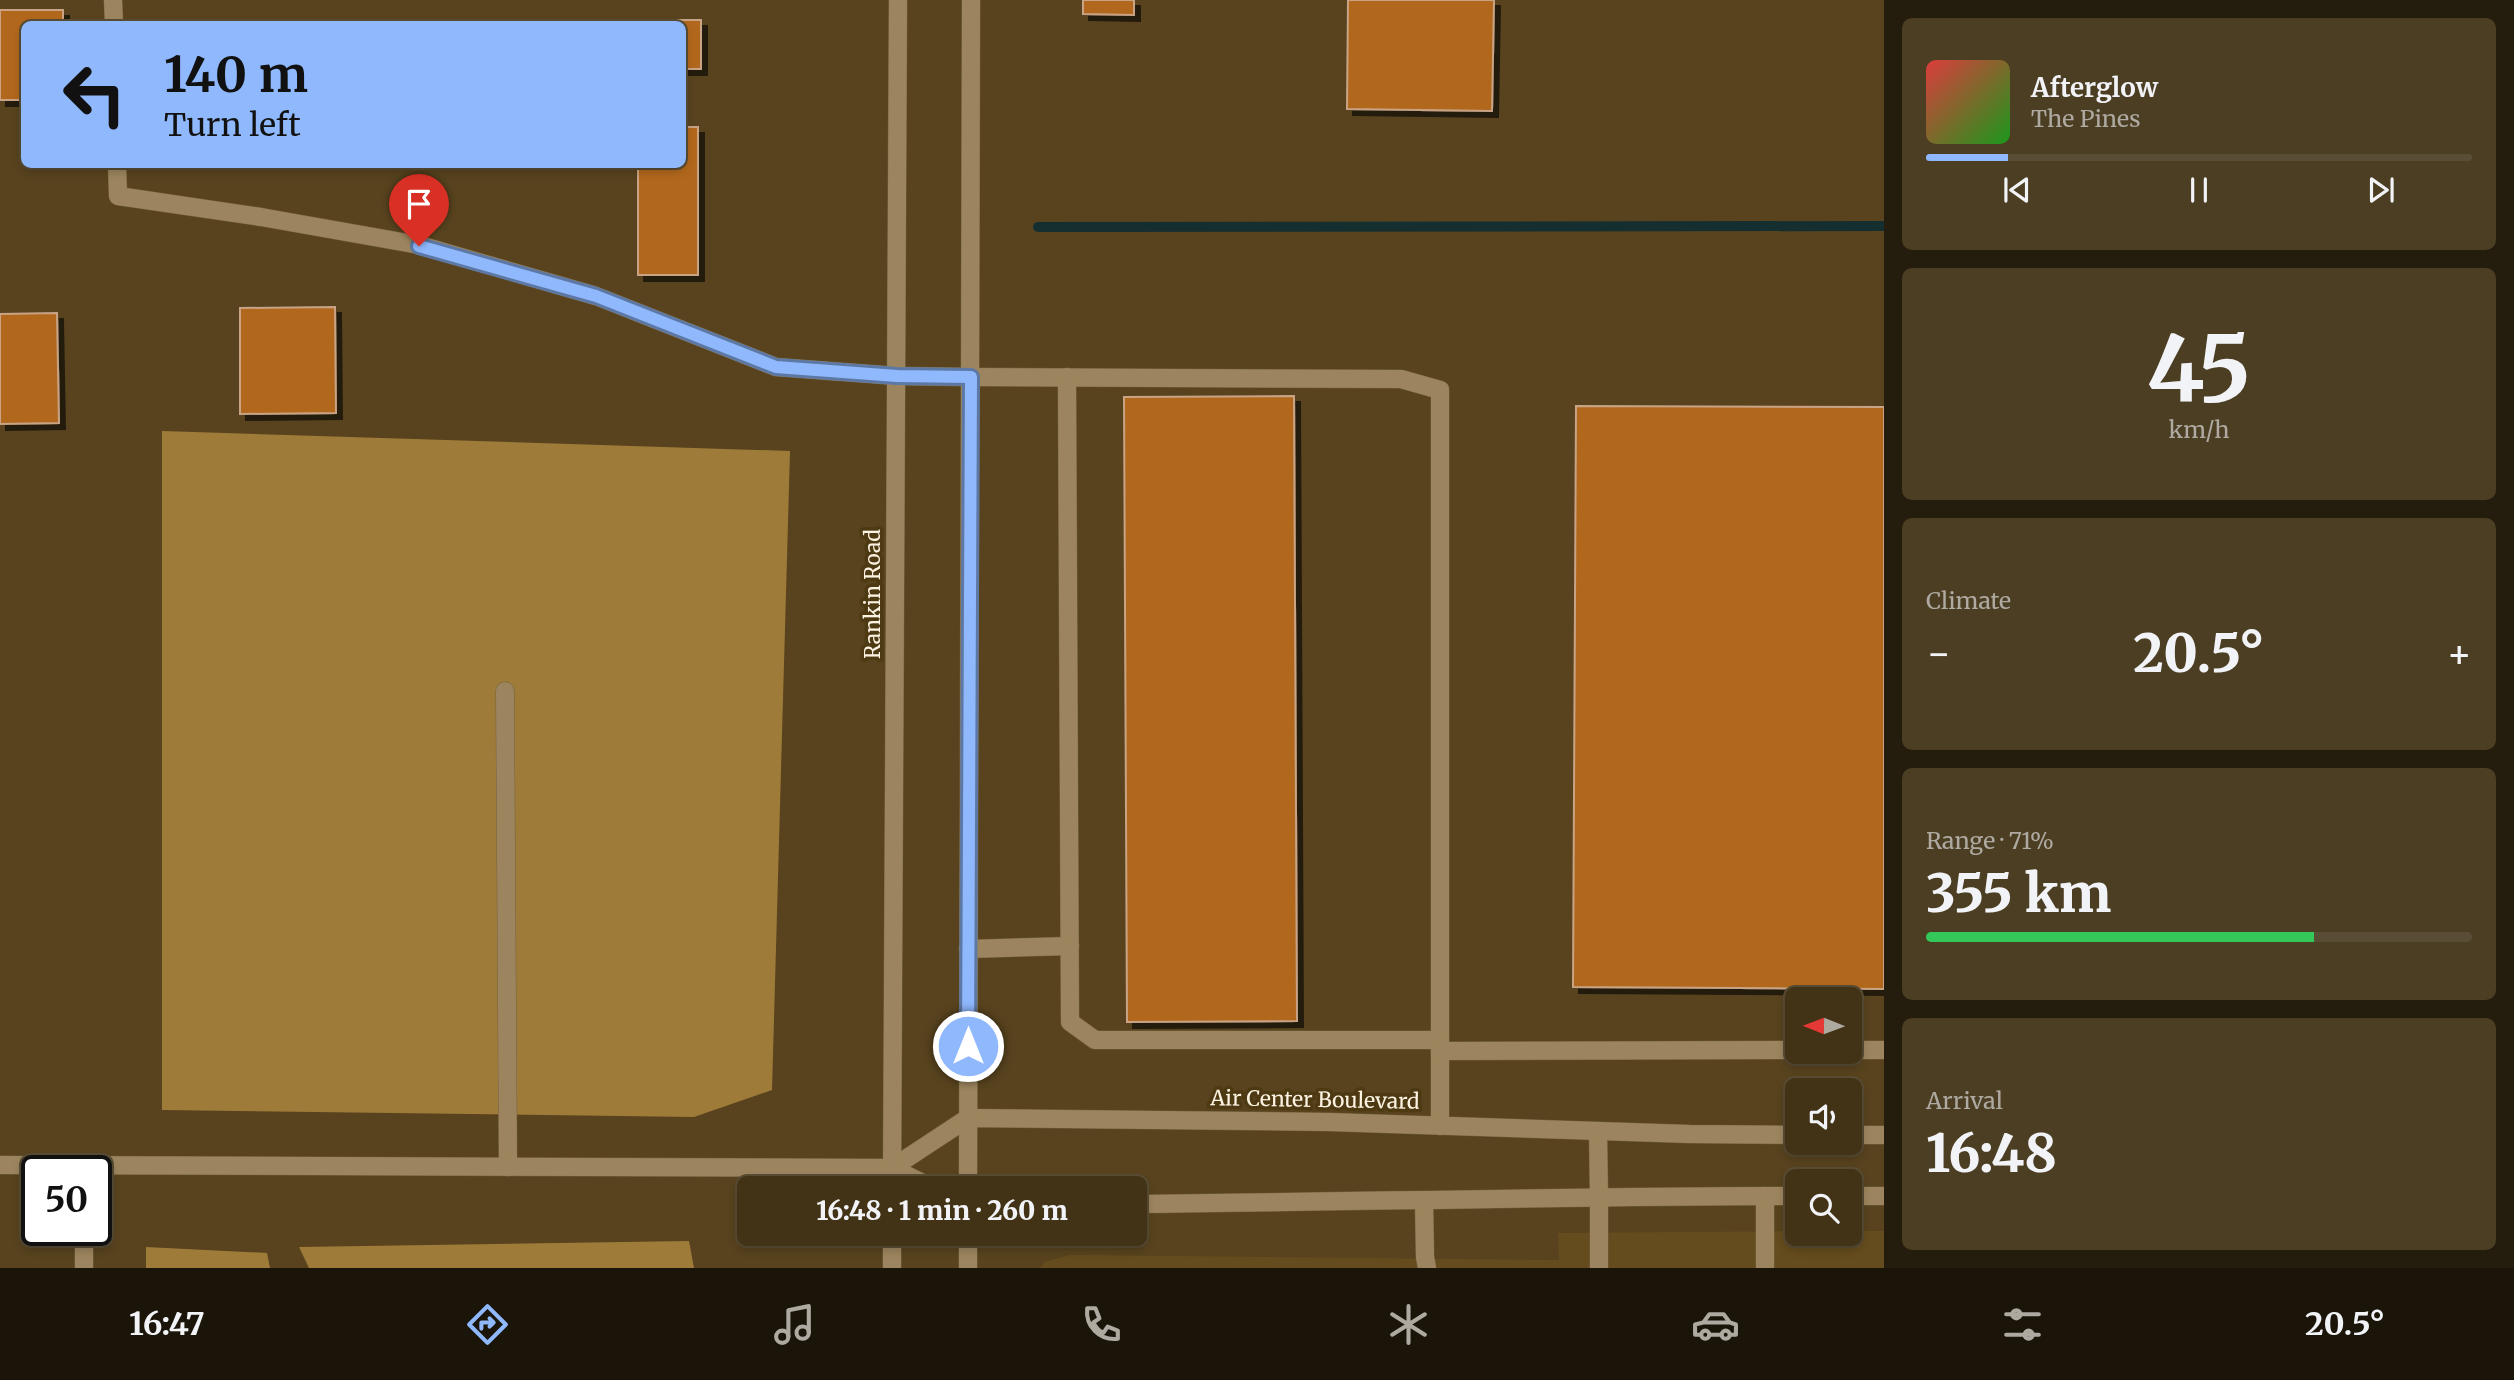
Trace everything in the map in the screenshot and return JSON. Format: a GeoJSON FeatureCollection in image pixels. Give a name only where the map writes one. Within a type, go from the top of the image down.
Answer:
{"type":"FeatureCollection","features":[{"type":"Feature","properties":{"kind":"main road"},"geometry":{"type":"LineString","coordinates":[[113,0],[114,21]]}},
{"type":"Feature","properties":{"kind":"main road","name":"Rankin Road"},"geometry":{"type":"LineString","coordinates":[[892,1176],[898,0]]}},
{"type":"Feature","properties":{"kind":"main road"},"geometry":{"type":"LineString","coordinates":[[968,1176],[971,0]]}},
{"type":"Feature","properties":{"kind":"main road"},"geometry":{"type":"LineString","coordinates":[[117,168],[118,196],[261,217],[419,246],[596,296],[776,367],[897,376],[1401,379],[1440,390],[1440,1126]]}},
{"type":"Feature","properties":{"kind":"main road"},"geometry":{"type":"LineString","coordinates":[[1067,377],[1070,1022],[1095,1040],[1785,1050]]}},
{"type":"Feature","properties":{"kind":"main road"},"geometry":{"type":"LineString","coordinates":[[505,691],[508,1167]]}},
{"type":"Feature","properties":{"kind":"main road"},"geometry":{"type":"LineString","coordinates":[[968,949],[1070,946]]}},
{"type":"Feature","properties":{"kind":"main road"},"geometry":{"type":"LineString","coordinates":[[1862,1050],[1884,1050]]}},
{"type":"Feature","properties":{"kind":"main road"},"geometry":{"type":"LineString","coordinates":[[892,1168],[968,1118]]}},
{"type":"Feature","properties":{"kind":"main road","name":"Air Center Boulevard"},"geometry":{"type":"LineString","coordinates":[[968,1118],[1329,1122],[1785,1135]]}},
{"type":"Feature","properties":{"kind":"main road"},"geometry":{"type":"LineString","coordinates":[[1598,1131],[1600,1268]]}},
{"type":"Feature","properties":{"kind":"main road"},"geometry":{"type":"LineString","coordinates":[[1862,1135],[1884,1135]]}},
{"type":"Feature","properties":{"kind":"main road"},"geometry":{"type":"LineString","coordinates":[[0,1165],[21,1166]]}},
{"type":"Feature","properties":{"kind":"main road"},"geometry":{"type":"LineString","coordinates":[[112,1168],[892,1168],[908,1176]]}},
{"type":"Feature","properties":{"kind":"main road"},"geometry":{"type":"LineString","coordinates":[[1765,1196],[1765,1268]]}},
{"type":"Feature","properties":{"kind":"main road"},"geometry":{"type":"LineString","coordinates":[[1147,1204],[1785,1196]]}},
{"type":"Feature","properties":{"kind":"main road"},"geometry":{"type":"LineString","coordinates":[[1862,1196],[1884,1196]]}},
{"type":"Feature","properties":{"kind":"main road"},"geometry":{"type":"LineString","coordinates":[[1424,1201],[1427,1268]]}},
{"type":"Feature","properties":{"kind":"main road"},"geometry":{"type":"LineString","coordinates":[[83,1268],[84,1246]]}},
{"type":"Feature","properties":{"kind":"main road"},"geometry":{"type":"LineString","coordinates":[[892,1246],[892,1268]]}},
{"type":"Feature","properties":{"kind":"main road"},"geometry":{"type":"LineString","coordinates":[[968,1246],[968,1268]]}},
{"type":"Feature","properties":{"kind":"shaded area"},"geometry":{"type":"Polygon","coordinates":[[[162,431],[790,451],[772,1090],[694,1117],[162,1110],[162,431]]]}},
{"type":"Feature","properties":{"kind":"shaded area"},"geometry":{"type":"Polygon","coordinates":[[[1785,1231],[1785,1246],[1862,1246],[1862,1231],[1884,1231],[1884,1268],[1040,1268],[1045,1262],[1070,1255],[1559,1260],[1558,1233],[1785,1231]]]}},
{"type":"Feature","properties":{"kind":"shaded area"},"geometry":{"type":"Polygon","coordinates":[[[689,1241],[694,1268],[309,1268],[299,1247],[689,1241]]]}},
{"type":"Feature","properties":{"kind":"shaded area"},"geometry":{"type":"Polygon","coordinates":[[[146,1247],[267,1253],[270,1268],[146,1268],[146,1247]]]}},
{"type":"Feature","properties":{"kind":"building"},"geometry":{"type":"Polygon","coordinates":[[[1083,0],[1134,0],[1134,15],[1083,14],[1083,0]]]}},
{"type":"Feature","properties":{"kind":"building"},"geometry":{"type":"Polygon","coordinates":[[[1348,0],[1494,0],[1492,111],[1347,109],[1348,0]]]}},
{"type":"Feature","properties":{"kind":"building"},"geometry":{"type":"Polygon","coordinates":[[[0,10],[63,10],[63,21],[21,21],[21,100],[0,100],[0,10]]]}},
{"type":"Feature","properties":{"kind":"building"},"geometry":{"type":"Polygon","coordinates":[[[701,20],[701,69],[686,69],[686,21],[635,21],[701,20]]]}},
{"type":"Feature","properties":{"kind":"building"},"geometry":{"type":"Polygon","coordinates":[[[686,127],[698,127],[698,275],[638,275],[638,168],[686,168],[686,127]]]}},
{"type":"Feature","properties":{"kind":"building"},"geometry":{"type":"Polygon","coordinates":[[[335,307],[336,413],[240,414],[240,308],[335,307]]]}},
{"type":"Feature","properties":{"kind":"building"},"geometry":{"type":"Polygon","coordinates":[[[57,313],[59,423],[0,424],[0,314],[57,313]]]}},
{"type":"Feature","properties":{"kind":"building"},"geometry":{"type":"Polygon","coordinates":[[[1294,396],[1297,1021],[1127,1022],[1124,397],[1294,396]]]}},
{"type":"Feature","properties":{"kind":"building"},"geometry":{"type":"Polygon","coordinates":[[[1576,406],[1884,407],[1884,989],[1573,987],[1576,406]]]}},
{"type":"Feature","properties":{"kind":"waterway"},"geometry":{"type":"LineString","coordinates":[[1038,227],[1884,226]]}},
{"type":"Feature","properties":{"kind":"route"},"geometry":{"type":"LineString","coordinates":[[419,246],[596,296],[776,367],[897,376],[971,377],[968,1046]]}}]}
